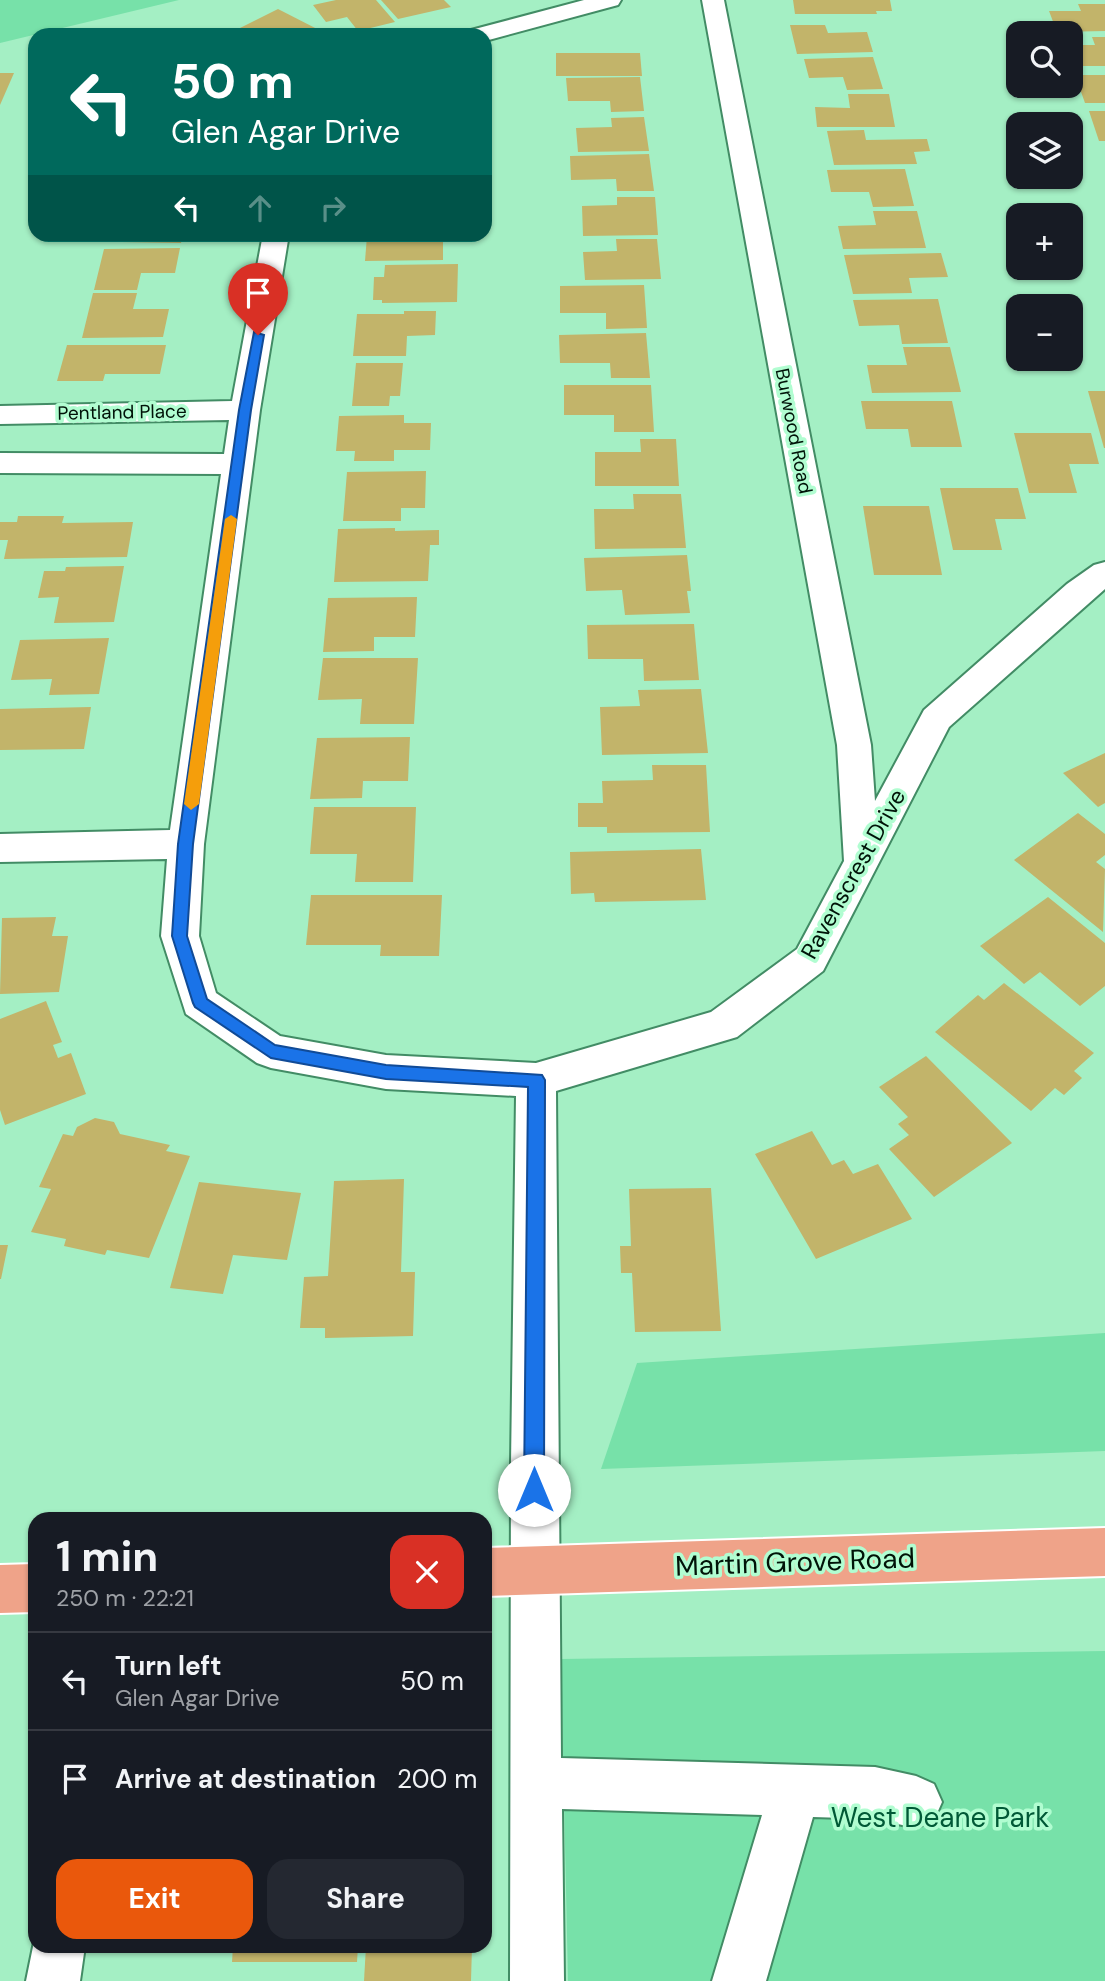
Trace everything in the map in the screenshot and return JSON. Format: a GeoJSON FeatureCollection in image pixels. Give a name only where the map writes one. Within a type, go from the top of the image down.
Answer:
{"type":"FeatureCollection","features":[{"type":"Feature","properties":{"kind":"main road","name":"Martin Grove Road"},"geometry":{"type":"LineString","coordinates":[[492,1572],[1105,1552]]}},
{"type":"Feature","properties":{"kind":"main road"},"geometry":{"type":"LineString","coordinates":[[0,1589],[28,1588]]}},
{"type":"Feature","properties":{"kind":"street"},"geometry":{"type":"LineString","coordinates":[[492,32],[610,0]]}},
{"type":"Feature","properties":{"kind":"street","name":"Burwood Road"},"geometry":{"type":"LineString","coordinates":[[713,0],[854,745],[862,864]]}},
{"type":"Feature","properties":{"kind":"street","name":"Ravenscrest Drive"},"geometry":{"type":"LineString","coordinates":[[275,242],[245,410],[186,844],[180,936],[201,1003],[271,1051],[386,1072],[537,1080],[723,1025],[810,960],[936,719],[1078,592],[1105,573]]}},
{"type":"Feature","properties":{"kind":"street","name":"Pentland Place"},"geometry":{"type":"LineString","coordinates":[[0,415],[245,410]]}},
{"type":"Feature","properties":{"kind":"street"},"geometry":{"type":"LineString","coordinates":[[0,463],[239,464]]}},
{"type":"Feature","properties":{"kind":"street"},"geometry":{"type":"LineString","coordinates":[[0,848],[186,844]]}},
{"type":"Feature","properties":{"kind":"street"},"geometry":{"type":"LineString","coordinates":[[537,1080],[534,1570],[537,1981]]}},
{"type":"Feature","properties":{"kind":"street"},"geometry":{"type":"LineString","coordinates":[[536,1783],[875,1793],[916,1802]]}},
{"type":"Feature","properties":{"kind":"street"},"geometry":{"type":"LineString","coordinates":[[739,1981],[794,1790]]}},
{"type":"Feature","properties":{"kind":"street"},"geometry":{"type":"LineString","coordinates":[[53,1981],[57,1953]]}},
{"type":"Feature","properties":{"kind":"green space"},"geometry":{"type":"Polygon","coordinates":[[[0,0],[179,0],[62,28],[28,28],[28,36],[0,43],[0,0]]]}},
{"type":"Feature","properties":{"kind":"green space"},"geometry":{"type":"Polygon","coordinates":[[[1105,1333],[1105,1451],[601,1469],[637,1363],[1105,1333]]]}},
{"type":"Feature","properties":{"kind":"green space","name":"West Deane Park"},"geometry":{"type":"Polygon","coordinates":[[[1105,1651],[1105,1981],[568,1981],[561,1659],[1105,1651]]]}},
{"type":"Feature","properties":{"kind":"building"},"geometry":{"type":"Polygon","coordinates":[[[336,0],[376,0],[395,22],[370,28],[356,28],[347,17],[326,22],[313,5],[336,0]]]}},
{"type":"Feature","properties":{"kind":"building"},"geometry":{"type":"Polygon","coordinates":[[[381,0],[444,0],[451,7],[398,19],[381,0]]]}},
{"type":"Feature","properties":{"kind":"building"},"geometry":{"type":"Polygon","coordinates":[[[793,0],[890,0],[892,11],[876,11],[877,14],[795,14],[793,0]]]}},
{"type":"Feature","properties":{"kind":"building"},"geometry":{"type":"Polygon","coordinates":[[[1078,4],[1105,4],[1105,31],[1083,31],[1083,21],[1053,21],[1049,11],[1081,11],[1078,4]]]}},
{"type":"Feature","properties":{"kind":"building"},"geometry":{"type":"Polygon","coordinates":[[[278,9],[315,28],[240,28],[278,9]]]}},
{"type":"Feature","properties":{"kind":"building"},"geometry":{"type":"Polygon","coordinates":[[[790,25],[825,25],[828,33],[867,32],[873,52],[797,54],[790,25]]]}},
{"type":"Feature","properties":{"kind":"building"},"geometry":{"type":"Polygon","coordinates":[[[1092,37],[1105,37],[1105,66],[1083,66],[1083,45],[1095,45],[1092,37]]]}},
{"type":"Feature","properties":{"kind":"building"},"geometry":{"type":"Polygon","coordinates":[[[556,53],[640,53],[642,76],[556,76],[556,53]]]}},
{"type":"Feature","properties":{"kind":"building"},"geometry":{"type":"Polygon","coordinates":[[[873,57],[883,89],[847,90],[843,77],[809,78],[804,59],[873,57]]]}},
{"type":"Feature","properties":{"kind":"building"},"geometry":{"type":"Polygon","coordinates":[[[0,73],[14,73],[0,105],[0,73]]]}},
{"type":"Feature","properties":{"kind":"building"},"geometry":{"type":"Polygon","coordinates":[[[1083,75],[1105,75],[1105,103],[1085,103],[1083,75]]]}},
{"type":"Feature","properties":{"kind":"building"},"geometry":{"type":"Polygon","coordinates":[[[640,77],[644,111],[611,112],[610,101],[568,101],[566,78],[640,77]]]}},
{"type":"Feature","properties":{"kind":"building"},"geometry":{"type":"Polygon","coordinates":[[[848,94],[889,94],[895,127],[817,127],[815,107],[850,108],[848,94]]]}},
{"type":"Feature","properties":{"kind":"building"},"geometry":{"type":"Polygon","coordinates":[[[1089,111],[1105,111],[1105,141],[1099,141],[1089,111]]]}},
{"type":"Feature","properties":{"kind":"building"},"geometry":{"type":"Polygon","coordinates":[[[644,117],[649,151],[578,152],[576,128],[612,127],[611,118],[644,117]]]}},
{"type":"Feature","properties":{"kind":"building"},"geometry":{"type":"Polygon","coordinates":[[[864,130],[866,140],[927,139],[930,151],[914,152],[917,164],[834,165],[827,131],[864,130]]]}},
{"type":"Feature","properties":{"kind":"building"},"geometry":{"type":"Polygon","coordinates":[[[649,154],[654,191],[617,191],[616,179],[571,180],[570,156],[649,154]]]}},
{"type":"Feature","properties":{"kind":"building"},"geometry":{"type":"Polygon","coordinates":[[[905,169],[914,206],[873,207],[869,192],[831,192],[827,170],[905,169]]]}},
{"type":"Feature","properties":{"kind":"building"},"geometry":{"type":"Polygon","coordinates":[[[617,197],[655,197],[658,235],[583,236],[582,206],[617,205],[617,197]]]}},
{"type":"Feature","properties":{"kind":"building"},"geometry":{"type":"Polygon","coordinates":[[[873,211],[917,211],[926,248],[843,249],[838,226],[876,225],[873,211]]]}},
{"type":"Feature","properties":{"kind":"building"},"geometry":{"type":"Polygon","coordinates":[[[616,239],[657,239],[661,279],[585,280],[583,252],[617,251],[616,239]]]}},
{"type":"Feature","properties":{"kind":"building"},"geometry":{"type":"Polygon","coordinates":[[[367,242],[443,242],[443,260],[365,261],[367,242]]]}},
{"type":"Feature","properties":{"kind":"building"},"geometry":{"type":"Polygon","coordinates":[[[180,248],[175,273],[141,273],[137,290],[94,290],[104,249],[180,248]]]}},
{"type":"Feature","properties":{"kind":"building"},"geometry":{"type":"Polygon","coordinates":[[[941,253],[948,277],[909,278],[912,293],[853,294],[844,255],[941,253]]]}},
{"type":"Feature","properties":{"kind":"building"},"geometry":{"type":"Polygon","coordinates":[[[458,264],[457,302],[382,303],[382,300],[373,300],[374,277],[384,277],[385,265],[458,264]]]}},
{"type":"Feature","properties":{"kind":"building"},"geometry":{"type":"Polygon","coordinates":[[[644,285],[647,328],[606,329],[606,313],[560,313],[560,286],[644,285]]]}},
{"type":"Feature","properties":{"kind":"building"},"geometry":{"type":"Polygon","coordinates":[[[93,293],[137,293],[133,309],[169,309],[163,337],[82,338],[93,293]]]}},
{"type":"Feature","properties":{"kind":"building"},"geometry":{"type":"Polygon","coordinates":[[[938,299],[948,343],[902,344],[899,325],[859,326],[853,300],[938,299]]]}},
{"type":"Feature","properties":{"kind":"building"},"geometry":{"type":"Polygon","coordinates":[[[404,311],[436,311],[435,335],[407,336],[406,356],[353,356],[357,314],[404,314],[404,311]]]}},
{"type":"Feature","properties":{"kind":"building"},"geometry":{"type":"Polygon","coordinates":[[[646,333],[650,378],[611,378],[610,363],[560,363],[559,335],[646,333]]]}},
{"type":"Feature","properties":{"kind":"building"},"geometry":{"type":"Polygon","coordinates":[[[67,345],[166,345],[160,374],[105,374],[103,381],[57,381],[67,345]]]}},
{"type":"Feature","properties":{"kind":"building"},"geometry":{"type":"Polygon","coordinates":[[[903,347],[950,347],[961,392],[872,393],[867,365],[907,365],[903,347]]]}},
{"type":"Feature","properties":{"kind":"building"},"geometry":{"type":"Polygon","coordinates":[[[356,363],[403,363],[400,396],[390,396],[389,406],[352,406],[356,363]]]}},
{"type":"Feature","properties":{"kind":"building"},"geometry":{"type":"Polygon","coordinates":[[[564,385],[651,385],[654,432],[614,432],[614,415],[564,415],[564,385]]]}},
{"type":"Feature","properties":{"kind":"building"},"geometry":{"type":"Polygon","coordinates":[[[1088,391],[1105,391],[1105,448],[1104,448],[1088,391]]]}},
{"type":"Feature","properties":{"kind":"building"},"geometry":{"type":"Polygon","coordinates":[[[861,401],[952,401],[962,447],[911,447],[908,429],[866,429],[861,401]]]}},
{"type":"Feature","properties":{"kind":"building"},"geometry":{"type":"Polygon","coordinates":[[[404,415],[404,423],[431,423],[430,450],[394,450],[394,461],[354,461],[355,451],[336,451],[339,416],[404,415]]]}},
{"type":"Feature","properties":{"kind":"building"},"geometry":{"type":"Polygon","coordinates":[[[1014,433],[1091,433],[1099,464],[1069,464],[1077,493],[1029,493],[1014,433]]]}},
{"type":"Feature","properties":{"kind":"building"},"geometry":{"type":"Polygon","coordinates":[[[640,439],[676,439],[679,486],[595,486],[595,452],[641,452],[640,439]]]}},
{"type":"Feature","properties":{"kind":"building"},"geometry":{"type":"Polygon","coordinates":[[[426,471],[425,508],[401,508],[401,521],[343,521],[347,472],[426,471]]]}},
{"type":"Feature","properties":{"kind":"building"},"geometry":{"type":"Polygon","coordinates":[[[940,488],[1018,488],[1026,519],[995,519],[1002,550],[953,550],[940,488]]]}},
{"type":"Feature","properties":{"kind":"building"},"geometry":{"type":"Polygon","coordinates":[[[633,494],[681,494],[686,548],[595,549],[594,509],[634,509],[633,494]]]}},
{"type":"Feature","properties":{"kind":"building"},"geometry":{"type":"Polygon","coordinates":[[[863,506],[929,506],[942,575],[874,575],[863,506]]]}},
{"type":"Feature","properties":{"kind":"building"},"geometry":{"type":"Polygon","coordinates":[[[18,516],[64,516],[62,523],[133,522],[127,557],[4,559],[8,540],[0,540],[0,522],[17,522],[18,516]]]}},
{"type":"Feature","properties":{"kind":"building"},"geometry":{"type":"Polygon","coordinates":[[[395,528],[395,531],[439,530],[439,545],[430,545],[428,581],[334,582],[338,529],[395,528]]]}},
{"type":"Feature","properties":{"kind":"building"},"geometry":{"type":"Polygon","coordinates":[[[687,555],[691,591],[687,591],[690,613],[625,615],[622,590],[586,591],[584,558],[687,555]]]}},
{"type":"Feature","properties":{"kind":"building"},"geometry":{"type":"Polygon","coordinates":[[[124,566],[114,622],[54,623],[59,597],[38,598],[44,571],[65,571],[66,567],[124,566]]]}},
{"type":"Feature","properties":{"kind":"building"},"geometry":{"type":"Polygon","coordinates":[[[417,597],[415,637],[374,637],[374,651],[323,652],[328,598],[417,597]]]}},
{"type":"Feature","properties":{"kind":"building"},"geometry":{"type":"Polygon","coordinates":[[[694,624],[699,680],[644,681],[643,659],[588,659],[587,625],[694,624]]]}},
{"type":"Feature","properties":{"kind":"building"},"geometry":{"type":"Polygon","coordinates":[[[109,638],[99,694],[49,695],[52,679],[11,680],[20,640],[109,638]]]}},
{"type":"Feature","properties":{"kind":"building"},"geometry":{"type":"Polygon","coordinates":[[[323,658],[418,658],[414,724],[360,724],[362,699],[318,700],[323,658]]]}},
{"type":"Feature","properties":{"kind":"building"},"geometry":{"type":"Polygon","coordinates":[[[701,689],[708,753],[602,755],[600,707],[640,706],[638,690],[701,689]]]}},
{"type":"Feature","properties":{"kind":"building"},"geometry":{"type":"Polygon","coordinates":[[[91,707],[84,749],[0,750],[0,709],[91,707]]]}},
{"type":"Feature","properties":{"kind":"building"},"geometry":{"type":"Polygon","coordinates":[[[410,737],[408,781],[363,781],[362,798],[310,799],[317,738],[410,737]]]}},
{"type":"Feature","properties":{"kind":"building"},"geometry":{"type":"Polygon","coordinates":[[[1105,753],[1105,803],[1098,807],[1063,773],[1105,753]]]}},
{"type":"Feature","properties":{"kind":"building"},"geometry":{"type":"Polygon","coordinates":[[[652,765],[706,765],[710,832],[607,833],[607,827],[578,827],[578,803],[603,803],[602,781],[653,780],[652,765]]]}},
{"type":"Feature","properties":{"kind":"building"},"geometry":{"type":"Polygon","coordinates":[[[314,807],[416,807],[413,882],[355,882],[357,854],[310,854],[314,807]]]}},
{"type":"Feature","properties":{"kind":"building"},"geometry":{"type":"Polygon","coordinates":[[[1078,813],[1105,834],[1105,855],[1096,862],[1105,869],[1103,932],[1014,860],[1078,813]]]}},
{"type":"Feature","properties":{"kind":"building"},"geometry":{"type":"Polygon","coordinates":[[[701,849],[706,900],[595,902],[594,893],[571,894],[570,852],[701,849]]]}},
{"type":"Feature","properties":{"kind":"building"},"geometry":{"type":"Polygon","coordinates":[[[311,895],[442,895],[439,956],[380,956],[381,945],[306,945],[311,895]]]}},
{"type":"Feature","properties":{"kind":"building"},"geometry":{"type":"Polygon","coordinates":[[[1048,897],[1105,943],[1105,986],[1080,1006],[1040,972],[1024,984],[980,946],[1048,897]]]}},
{"type":"Feature","properties":{"kind":"building"},"geometry":{"type":"Polygon","coordinates":[[[56,917],[52,936],[68,936],[59,992],[0,994],[2,918],[56,917]]]}},
{"type":"Feature","properties":{"kind":"building"},"geometry":{"type":"Polygon","coordinates":[[[1004,983],[1094,1053],[1074,1071],[1082,1078],[1064,1095],[1055,1088],[1031,1111],[935,1032],[978,995],[984,1000],[1004,983]]]}},
{"type":"Feature","properties":{"kind":"building"},"geometry":{"type":"Polygon","coordinates":[[[46,1001],[62,1042],[53,1045],[58,1058],[71,1053],[86,1094],[5,1125],[0,1110],[0,1019],[46,1001]]]}},
{"type":"Feature","properties":{"kind":"building"},"geometry":{"type":"Polygon","coordinates":[[[926,1056],[1012,1143],[934,1197],[889,1149],[909,1135],[898,1124],[908,1117],[879,1087],[926,1056]]]}},
{"type":"Feature","properties":{"kind":"building"},"geometry":{"type":"Polygon","coordinates":[[[95,1118],[114,1122],[120,1134],[170,1145],[166,1151],[190,1156],[149,1258],[107,1250],[105,1255],[64,1246],[66,1239],[31,1232],[51,1189],[39,1187],[63,1134],[73,1136],[77,1127],[95,1118]]]}},
{"type":"Feature","properties":{"kind":"building"},"geometry":{"type":"Polygon","coordinates":[[[812,1131],[832,1165],[844,1160],[853,1174],[878,1164],[912,1219],[816,1259],[755,1154],[812,1131]]]}},
{"type":"Feature","properties":{"kind":"building"},"geometry":{"type":"Polygon","coordinates":[[[404,1179],[401,1272],[415,1272],[413,1336],[325,1338],[325,1328],[300,1328],[304,1277],[328,1276],[334,1181],[404,1179]]]}},
{"type":"Feature","properties":{"kind":"building"},"geometry":{"type":"Polygon","coordinates":[[[199,1182],[301,1193],[287,1260],[233,1255],[223,1294],[170,1288],[199,1182]]]}},
{"type":"Feature","properties":{"kind":"building"},"geometry":{"type":"Polygon","coordinates":[[[711,1188],[721,1331],[635,1332],[632,1273],[621,1273],[620,1246],[631,1246],[629,1189],[711,1188]]]}},
{"type":"Feature","properties":{"kind":"building"},"geometry":{"type":"Polygon","coordinates":[[[0,1245],[8,1245],[1,1279],[0,1279],[0,1245]]]}},
{"type":"Feature","properties":{"kind":"building"},"geometry":{"type":"Polygon","coordinates":[[[233,1953],[358,1953],[357,1962],[232,1962],[233,1953]]]}},
{"type":"Feature","properties":{"kind":"building"},"geometry":{"type":"Polygon","coordinates":[[[366,1953],[472,1953],[471,1981],[364,1981],[366,1953]]]}},
{"type":"Feature","properties":{"kind":"slow traffic"},"geometry":{"type":"LineString","coordinates":[[191,804],[231,519]]}},
{"type":"Feature","properties":{"kind":"route"},"geometry":{"type":"LineString","coordinates":[[258,335],[245,410],[186,844],[180,936],[201,1003],[271,1051],[386,1072],[537,1080],[534,1490]]}}]}
